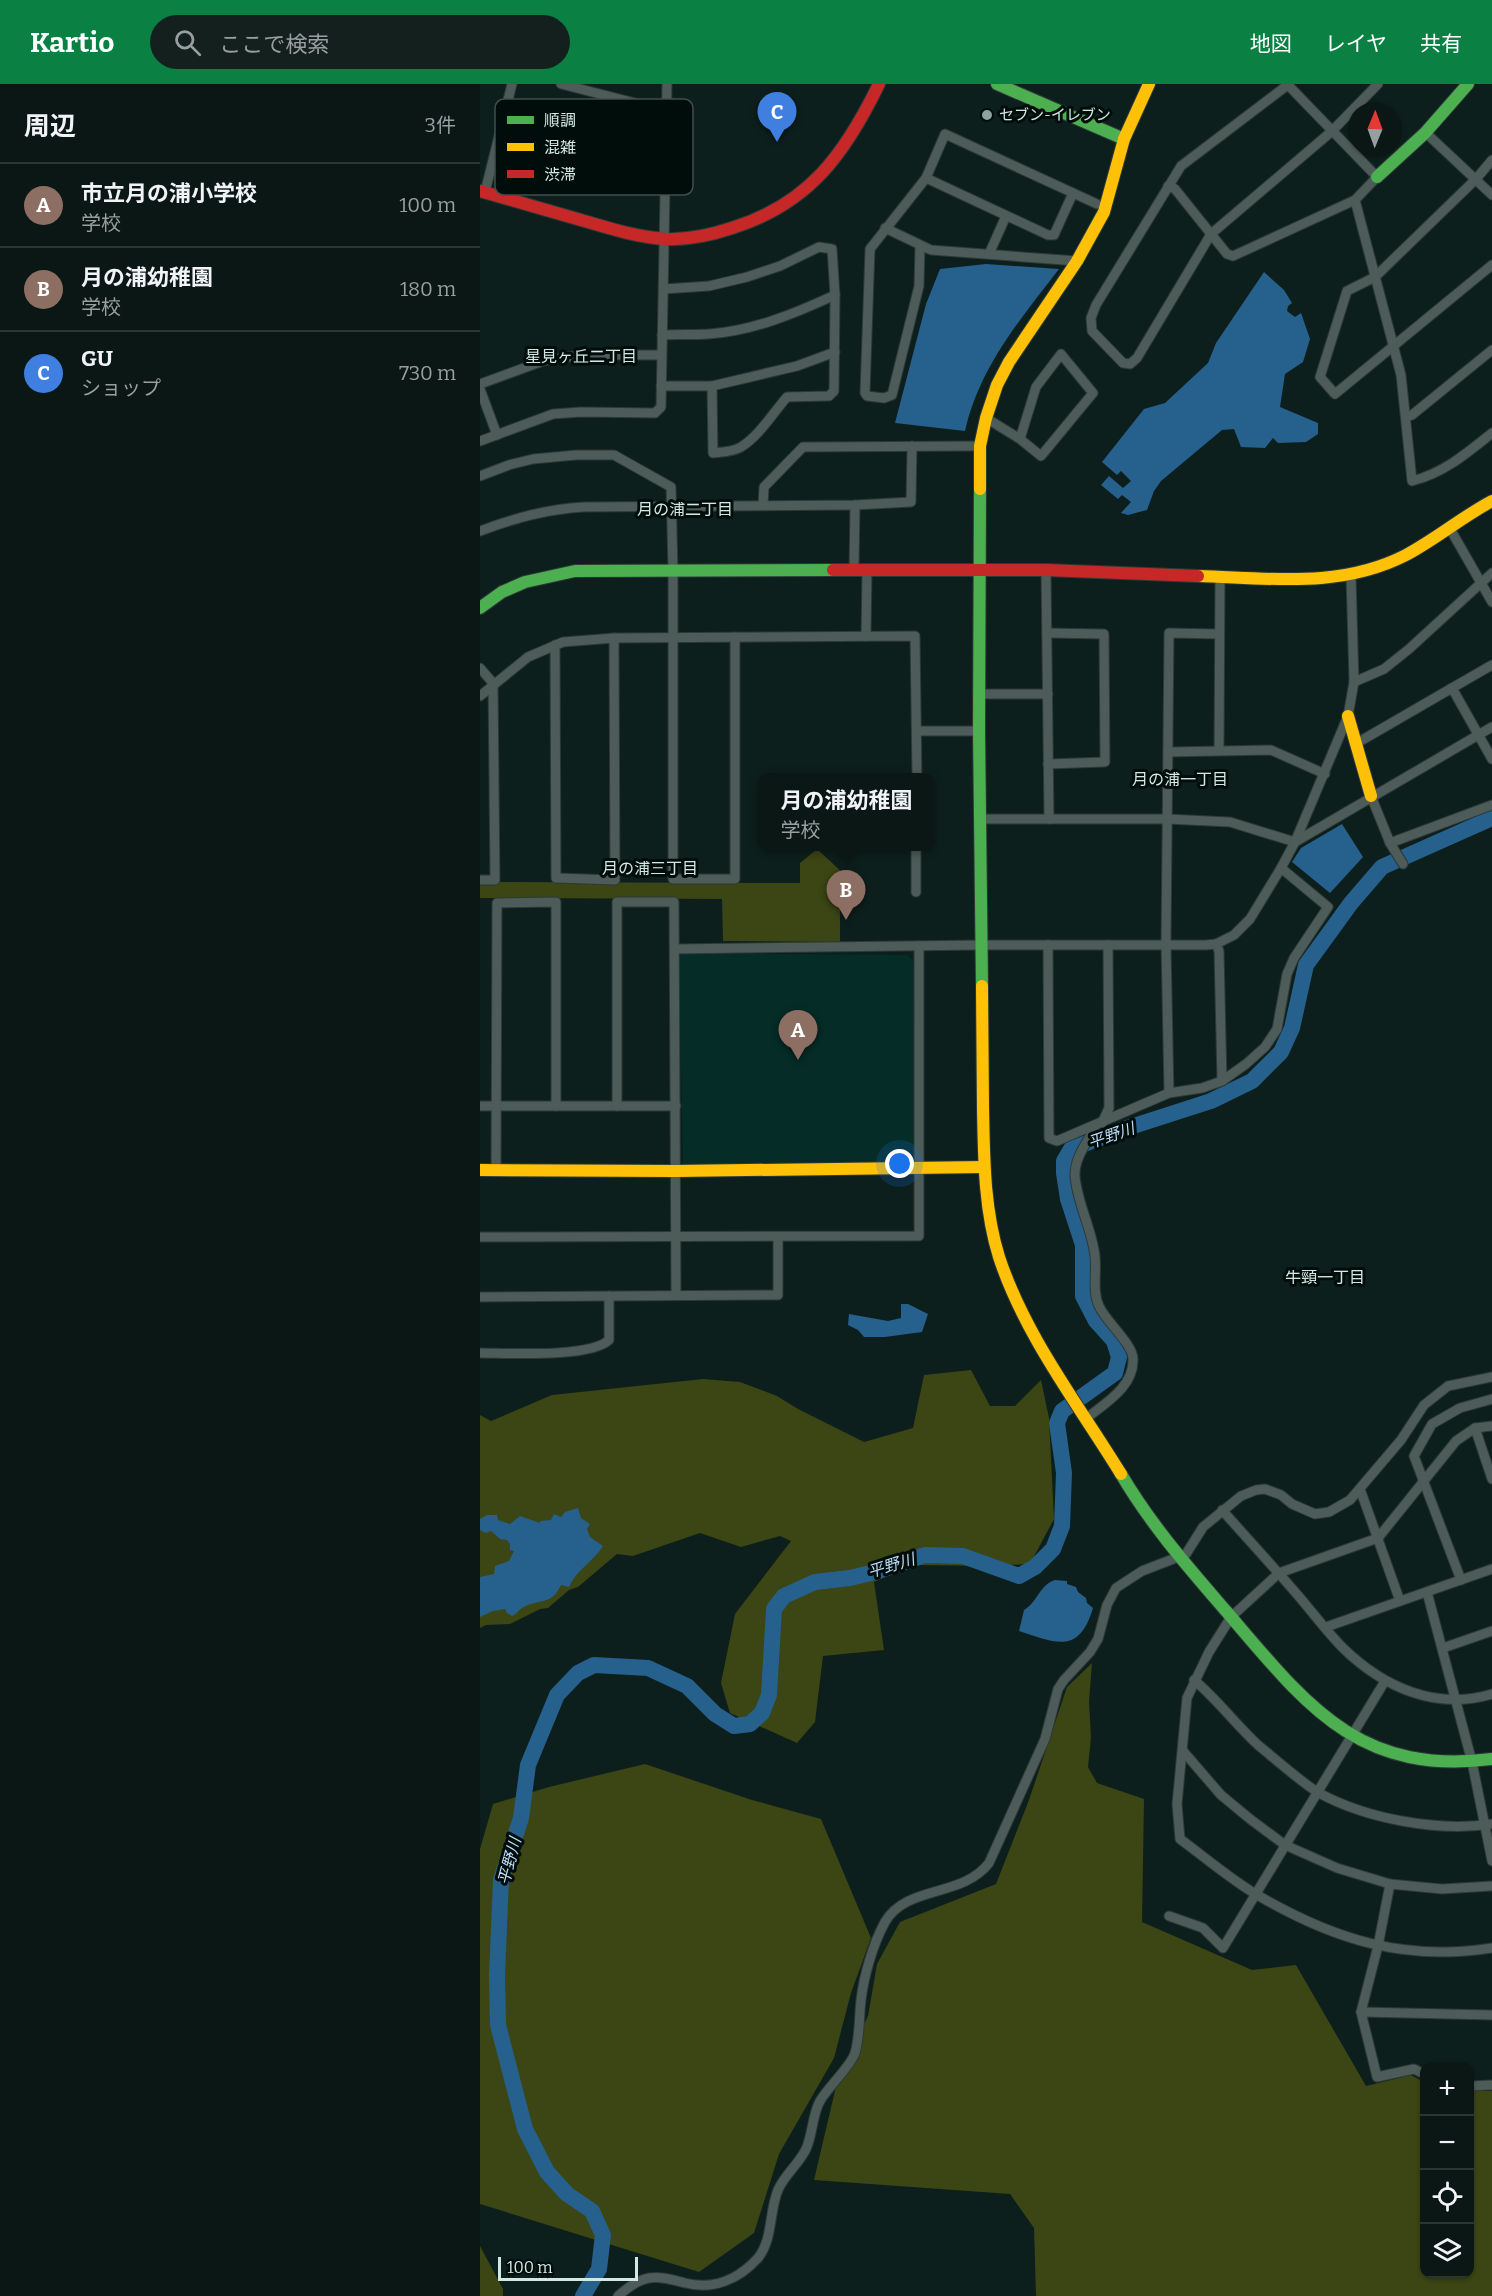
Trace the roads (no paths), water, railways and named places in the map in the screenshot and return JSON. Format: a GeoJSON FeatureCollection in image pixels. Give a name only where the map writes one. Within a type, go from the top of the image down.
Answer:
{"type":"FeatureCollection","features":[{"type":"Feature","properties":{"kind":"street"},"geometry":{"type":"LineString","coordinates":[[509,99],[513,84]]}},
{"type":"Feature","properties":{"kind":"street"},"geometry":{"type":"LineString","coordinates":[[561,84],[619,99]]}},
{"type":"Feature","properties":{"kind":"street"},"geometry":{"type":"LineString","coordinates":[[666,99],[667,84]]}},
{"type":"Feature","properties":{"kind":"street"},"geometry":{"type":"LineString","coordinates":[[495,147],[482,192],[616,230],[665,239],[686,239],[743,226],[773,213],[800,196],[822,177],[841,154],[858,129],[879,84]]}},
{"type":"Feature","properties":{"kind":"street"},"geometry":{"type":"LineString","coordinates":[[997,84],[1015,88],[1124,139]]}},
{"type":"Feature","properties":{"kind":"street"},"geometry":{"type":"LineString","coordinates":[[1149,84],[1124,139],[1104,212],[1077,261],[1009,362],[997,385],[980,446],[979,731],[984,1167],[987,1196],[999,1255],[1026,1320],[1148,1518],[1177,1557],[1231,1617],[1275,1671],[1307,1704],[1351,1735],[1379,1749],[1426,1761],[1472,1762],[1492,1759]]}},
{"type":"Feature","properties":{"kind":"street"},"geometry":{"type":"LineString","coordinates":[[1377,177],[1332,132],[1289,85],[1180,166],[1096,305],[1091,318],[1092,331],[1123,363],[1130,364],[1137,358],[1211,234],[1332,132],[1378,84]]}},
{"type":"Feature","properties":{"kind":"street"},"geometry":{"type":"LineString","coordinates":[[1168,186],[1175,189],[1227,254],[1233,256],[1355,200],[1426,133],[1468,84]]}},
{"type":"Feature","properties":{"kind":"street"},"geometry":{"type":"LineString","coordinates":[[1426,133],[1492,195]]}},
{"type":"Feature","properties":{"kind":"street"},"geometry":{"type":"LineString","coordinates":[[920,246],[919,286],[892,395],[884,398],[867,396],[865,393],[870,249],[926,178],[945,134],[1096,204]]}},
{"type":"Feature","properties":{"kind":"street"},"geometry":{"type":"LineString","coordinates":[[1492,160],[1476,179],[1374,277],[1347,291],[1320,377],[1335,394],[1492,265]]}},
{"type":"Feature","properties":{"kind":"street"},"geometry":{"type":"LineString","coordinates":[[926,178],[1048,235],[1054,235],[1073,193]]}},
{"type":"Feature","properties":{"kind":"street"},"geometry":{"type":"LineString","coordinates":[[480,441],[553,414],[655,413],[661,407],[665,195]]}},
{"type":"Feature","properties":{"kind":"street"},"geometry":{"type":"LineString","coordinates":[[1355,200],[1401,375],[1412,481],[1425,478],[1451,465],[1492,433]]}},
{"type":"Feature","properties":{"kind":"street"},"geometry":{"type":"LineString","coordinates":[[989,254],[1006,216]]}},
{"type":"Feature","properties":{"kind":"street"},"geometry":{"type":"LineString","coordinates":[[885,228],[931,250],[1077,261]]}},
{"type":"Feature","properties":{"kind":"street"},"geometry":{"type":"LineString","coordinates":[[664,289],[709,286],[747,277],[780,266],[819,247],[832,249],[835,295],[834,391],[829,396],[787,397],[757,433],[741,447],[729,452],[713,453],[712,386]]}},
{"type":"Feature","properties":{"kind":"street"},"geometry":{"type":"LineString","coordinates":[[662,335],[711,334],[752,326],[793,314],[835,295]]}},
{"type":"Feature","properties":{"kind":"street"},"geometry":{"type":"LineString","coordinates":[[660,386],[712,386],[797,366],[834,352]]}},
{"type":"Feature","properties":{"kind":"street"},"geometry":{"type":"LineString","coordinates":[[986,418],[1020,439],[1041,456],[1093,393],[1061,354],[1036,387],[1020,439]]}},
{"type":"Feature","properties":{"kind":"street"},"geometry":{"type":"LineString","coordinates":[[1406,417],[1412,416],[1491,354]]}},
{"type":"Feature","properties":{"kind":"street"},"geometry":{"type":"LineString","coordinates":[[480,384],[543,360],[581,355],[661,355]]}},
{"type":"Feature","properties":{"kind":"street"},"geometry":{"type":"LineString","coordinates":[[480,389],[497,435]]}},
{"type":"Feature","properties":{"kind":"street"},"geometry":{"type":"LineString","coordinates":[[480,531],[511,519],[554,509],[672,505],[855,505],[911,502],[912,446]]}},
{"type":"Feature","properties":{"kind":"street"},"geometry":{"type":"LineString","coordinates":[[764,505],[764,487],[803,447],[980,446]]}},
{"type":"Feature","properties":{"kind":"street"},"geometry":{"type":"LineString","coordinates":[[480,476],[534,459],[576,455],[614,455],[671,487],[674,571],[673,879],[735,879],[735,637]]}},
{"type":"Feature","properties":{"kind":"street"},"geometry":{"type":"LineString","coordinates":[[480,608],[493,597],[516,585],[540,576],[575,571],[1046,570],[1318,580],[1351,576],[1380,567],[1492,501]]}},
{"type":"Feature","properties":{"kind":"street"},"geometry":{"type":"LineString","coordinates":[[855,505],[866,636]]}},
{"type":"Feature","properties":{"kind":"street"},"geometry":{"type":"LineString","coordinates":[[1449,527],[1492,602]]}},
{"type":"Feature","properties":{"kind":"street"},"geometry":{"type":"LineString","coordinates":[[1046,570],[1049,819]]}},
{"type":"Feature","properties":{"kind":"street"},"geometry":{"type":"LineString","coordinates":[[1354,682],[1384,669],[1409,650],[1492,573]]}},
{"type":"Feature","properties":{"kind":"street"},"geometry":{"type":"LineString","coordinates":[[675,949],[1216,944],[1234,935],[1250,919],[1295,842],[1348,716],[1354,682],[1351,576]]}},
{"type":"Feature","properties":{"kind":"street"},"geometry":{"type":"LineString","coordinates":[[1219,750],[1220,578]]}},
{"type":"Feature","properties":{"kind":"street"},"geometry":{"type":"LineString","coordinates":[[1047,633],[1104,634],[1105,762],[1048,764]]}},
{"type":"Feature","properties":{"kind":"street"},"geometry":{"type":"LineString","coordinates":[[1169,1093],[1166,945],[1169,633],[1220,634]]}},
{"type":"Feature","properties":{"kind":"street"},"geometry":{"type":"LineString","coordinates":[[480,696],[493,683],[528,657],[555,645],[586,639],[915,636],[917,773]]}},
{"type":"Feature","properties":{"kind":"street"},"geometry":{"type":"LineString","coordinates":[[555,645],[556,878],[615,880],[614,638]]}},
{"type":"Feature","properties":{"kind":"street"},"geometry":{"type":"LineString","coordinates":[[1357,743],[1492,665]]}},
{"type":"Feature","properties":{"kind":"street"},"geometry":{"type":"LineString","coordinates":[[480,668],[493,683],[495,880],[480,880]]}},
{"type":"Feature","properties":{"kind":"street"},"geometry":{"type":"LineString","coordinates":[[1452,688],[1492,759]]}},
{"type":"Feature","properties":{"kind":"street"},"geometry":{"type":"LineString","coordinates":[[980,694],[1048,694]]}},
{"type":"Feature","properties":{"kind":"street"},"geometry":{"type":"LineString","coordinates":[[1348,716],[1371,796],[1390,843],[1403,864]]}},
{"type":"Feature","properties":{"kind":"street"},"geometry":{"type":"LineString","coordinates":[[981,819],[1167,819],[1230,822],[1295,842],[1492,727]]}},
{"type":"Feature","properties":{"kind":"street"},"geometry":{"type":"LineString","coordinates":[[917,731],[979,731]]}},
{"type":"Feature","properties":{"kind":"street"},"geometry":{"type":"LineString","coordinates":[[1168,752],[1271,750],[1325,774]]}},
{"type":"Feature","properties":{"kind":"street"},"geometry":{"type":"LineString","coordinates":[[1390,843],[1492,806]]}},
{"type":"Feature","properties":{"kind":"street"},"geometry":{"type":"LineString","coordinates":[[916,851],[916,892]]}},
{"type":"Feature","properties":{"kind":"street"},"geometry":{"type":"LineString","coordinates":[[1048,945],[1049,1138],[1057,1142],[1169,1093],[1202,1088],[1222,1081],[1265,1047],[1276,1029],[1287,974],[1294,958],[1328,907],[1281,868]]}},
{"type":"Feature","properties":{"kind":"street"},"geometry":{"type":"LineString","coordinates":[[496,1170],[497,903],[556,902],[556,1106]]}},
{"type":"Feature","properties":{"kind":"street"},"geometry":{"type":"LineString","coordinates":[[616,1106],[617,902],[674,902],[676,1295]]}},
{"type":"Feature","properties":{"kind":"street"},"geometry":{"type":"LineString","coordinates":[[1216,944],[1219,951],[1222,1081]]}},
{"type":"Feature","properties":{"kind":"street"},"geometry":{"type":"LineString","coordinates":[[1087,1418],[1124,1388],[1133,1367],[1134,1357],[1129,1347],[1108,1321],[1096,1297],[1095,1256],[1075,1176],[1077,1161],[1109,1108],[1108,945]]}},
{"type":"Feature","properties":{"kind":"street"},"geometry":{"type":"LineString","coordinates":[[480,1237],[919,1236],[919,946]]}},
{"type":"Feature","properties":{"kind":"street"},"geometry":{"type":"LineString","coordinates":[[480,1106],[676,1106]]}},
{"type":"Feature","properties":{"kind":"street"},"geometry":{"type":"LineString","coordinates":[[480,1170],[676,1171],[984,1167]]}},
{"type":"Feature","properties":{"kind":"street"},"geometry":{"type":"LineString","coordinates":[[480,1297],[778,1295],[778,1237]]}},
{"type":"Feature","properties":{"kind":"street"},"geometry":{"type":"LineString","coordinates":[[480,1353],[554,1353],[603,1346],[609,1340],[609,1296]]}},
{"type":"Feature","properties":{"kind":"street"},"geometry":{"type":"LineString","coordinates":[[618,2296],[632,2285],[649,2278],[716,2285],[726,2283],[759,2257],[765,2247],[773,2201],[782,2181],[807,2147],[820,2102],[854,2056],[863,1986],[877,1939],[886,1920],[895,1909],[908,1901],[968,1882],[989,1863],[1045,1739],[1058,1689],[1090,1652],[1098,1639],[1111,1595],[1116,1588],[1131,1577],[1186,1554],[1203,1527],[1241,1496],[1256,1490],[1265,1489],[1281,1495],[1306,1511],[1316,1514],[1329,1512],[1350,1500],[1360,1489],[1401,1440],[1424,1405],[1448,1386],[1492,1377]]}},
{"type":"Feature","properties":{"kind":"street"},"geometry":{"type":"LineString","coordinates":[[1461,1580],[1414,1456],[1432,1424],[1460,1408],[1492,1399]]}},
{"type":"Feature","properties":{"kind":"street"},"geometry":{"type":"LineString","coordinates":[[1492,1426],[1475,1428],[1456,1441],[1378,1538],[1279,1573],[1231,1617],[1194,1680],[1187,1698],[1177,1804],[1180,1839],[1257,1895],[1312,1924],[1378,1947],[1434,1951],[1472,1951],[1492,1948]]}},
{"type":"Feature","properties":{"kind":"street"},"geometry":{"type":"LineString","coordinates":[[1475,1428],[1492,1479]]}},
{"type":"Feature","properties":{"kind":"street"},"geometry":{"type":"LineString","coordinates":[[1360,1489],[1400,1601]]}},
{"type":"Feature","properties":{"kind":"street"},"geometry":{"type":"LineString","coordinates":[[1222,1510],[1341,1646],[1361,1665],[1385,1681],[1421,1696],[1456,1700],[1492,1694]]}},
{"type":"Feature","properties":{"kind":"street"},"geometry":{"type":"LineString","coordinates":[[1326,1627],[1492,1569]]}},
{"type":"Feature","properties":{"kind":"street"},"geometry":{"type":"LineString","coordinates":[[1427,1592],[1488,1825],[1492,1861]]}},
{"type":"Feature","properties":{"kind":"street"},"geometry":{"type":"LineString","coordinates":[[1443,1648],[1492,1631]]}},
{"type":"Feature","properties":{"kind":"street"},"geometry":{"type":"LineString","coordinates":[[1194,1680],[1216,1698],[1257,1744],[1319,1792],[1365,1812],[1425,1825],[1488,1825]]}},
{"type":"Feature","properties":{"kind":"street"},"geometry":{"type":"LineString","coordinates":[[1169,1916],[1203,1928],[1223,1948],[1385,1681]]}},
{"type":"Feature","properties":{"kind":"street"},"geometry":{"type":"LineString","coordinates":[[1183,1752],[1221,1795],[1285,1845],[1337,1868],[1390,1884],[1442,1889],[1492,1886]]}},
{"type":"Feature","properties":{"kind":"street"},"geometry":{"type":"LineString","coordinates":[[1390,1884],[1378,1947],[1360,2012],[1377,2077],[1414,2069],[1420,2072]]}},
{"type":"Feature","properties":{"kind":"street"},"geometry":{"type":"LineString","coordinates":[[1360,2012],[1492,2015]]}},
{"type":"Feature","properties":{"kind":"street"},"geometry":{"type":"LineString","coordinates":[[1474,2086],[1492,2085]]}},
{"type":"Feature","properties":{"kind":"water"},"geometry":{"type":"Polygon","coordinates":[[[986,264],[1059,269],[1016,326],[991,365],[972,407],[965,431],[895,423],[926,304],[940,269],[986,264]]]}},
{"type":"Feature","properties":{"kind":"water"},"geometry":{"type":"Polygon","coordinates":[[[1264,272],[1284,290],[1292,303],[1288,306],[1287,311],[1295,317],[1301,313],[1310,339],[1303,362],[1285,374],[1280,407],[1318,423],[1318,434],[1306,442],[1278,443],[1273,438],[1265,448],[1241,447],[1234,429],[1222,430],[1161,481],[1154,491],[1147,510],[1128,515],[1121,513],[1131,502],[1122,495],[1118,499],[1101,485],[1109,476],[1123,488],[1131,481],[1121,471],[1117,475],[1102,462],[1144,409],[1165,403],[1208,363],[1216,343],[1264,272]]]}},
{"type":"Feature","properties":{"kind":"water"},"geometry":{"type":"Polygon","coordinates":[[[1342,824],[1363,857],[1330,893],[1292,862],[1301,848],[1342,824]]]}},
{"type":"Feature","properties":{"kind":"water"},"geometry":{"type":"Polygon","coordinates":[[[901,1304],[908,1304],[928,1314],[922,1332],[885,1337],[864,1337],[858,1330],[848,1325],[849,1314],[888,1321],[901,1318],[901,1304]]]}},
{"type":"Feature","properties":{"kind":"water"},"geometry":{"type":"Polygon","coordinates":[[[578,1508],[581,1518],[590,1524],[587,1529],[590,1537],[603,1546],[569,1587],[561,1585],[549,1599],[530,1604],[512,1616],[505,1609],[480,1617],[480,1577],[494,1574],[495,1566],[509,1561],[514,1551],[510,1550],[507,1540],[500,1539],[491,1531],[486,1533],[480,1530],[480,1519],[487,1515],[497,1515],[498,1520],[510,1524],[520,1516],[540,1523],[540,1521],[551,1520],[554,1514],[561,1517],[565,1512],[578,1508]]]}},
{"type":"Feature","properties":{"kind":"water"},"geometry":{"type":"Polygon","coordinates":[[[1055,1580],[1067,1581],[1067,1584],[1076,1587],[1093,1608],[1081,1633],[1065,1642],[1044,1639],[1019,1631],[1024,1610],[1046,1585],[1055,1580]]]}},
{"type":"Feature","properties":{"kind":"waterway","name":"平野川"},"geometry":{"type":"LineString","coordinates":[[583,2296],[599,2269],[603,2235],[592,2211],[567,2194],[547,2172],[525,2129],[498,2025],[497,1975],[501,1880],[521,1818],[528,1765],[557,1695],[578,1673],[594,1665],[648,1668],[687,1686],[715,1714],[734,1726],[750,1724],[762,1713],[769,1695],[774,1609],[784,1596],[815,1582],[850,1578],[875,1572],[925,1555],[963,1556],[1019,1576],[1035,1567],[1053,1549],[1062,1526],[1064,1473],[1057,1423],[1062,1411],[1115,1373],[1119,1357],[1114,1341],[1096,1321],[1083,1296],[1083,1245],[1068,1199],[1064,1173],[1064,1161],[1071,1149],[1211,1101],[1252,1081],[1281,1052],[1292,1028],[1306,965],[1351,903],[1382,867],[1492,818]]}},
{"type":"Feature","properties":{"kind":"place","name":"セブン-イレブン"},"geometry":{"type":"Point","coordinates":[987,115]}},
{"type":"Feature","properties":{"kind":"place","name":"GU"},"geometry":{"type":"Point","coordinates":[777,142]}},
{"type":"Feature","properties":{"kind":"place","name":"月の浦幼稚園"},"geometry":{"type":"Point","coordinates":[846,920]}},
{"type":"Feature","properties":{"kind":"place","name":"市立月の浦小学校"},"geometry":{"type":"Point","coordinates":[798,1060]}},
{"type":"Feature","properties":{"kind":"district","name":"星見ヶ丘二丁目"},"geometry":{"type":"Point","coordinates":[581,356]}},
{"type":"Feature","properties":{"kind":"district","name":"月の浦二丁目"},"geometry":{"type":"Point","coordinates":[685,509]}},
{"type":"Feature","properties":{"kind":"district","name":"月の浦一丁目"},"geometry":{"type":"Point","coordinates":[1180,779]}},
{"type":"Feature","properties":{"kind":"district","name":"月の浦三丁目"},"geometry":{"type":"Point","coordinates":[650,868]}},
{"type":"Feature","properties":{"kind":"district","name":"牛頸一丁目"},"geometry":{"type":"Point","coordinates":[1325,1277]}}]}
